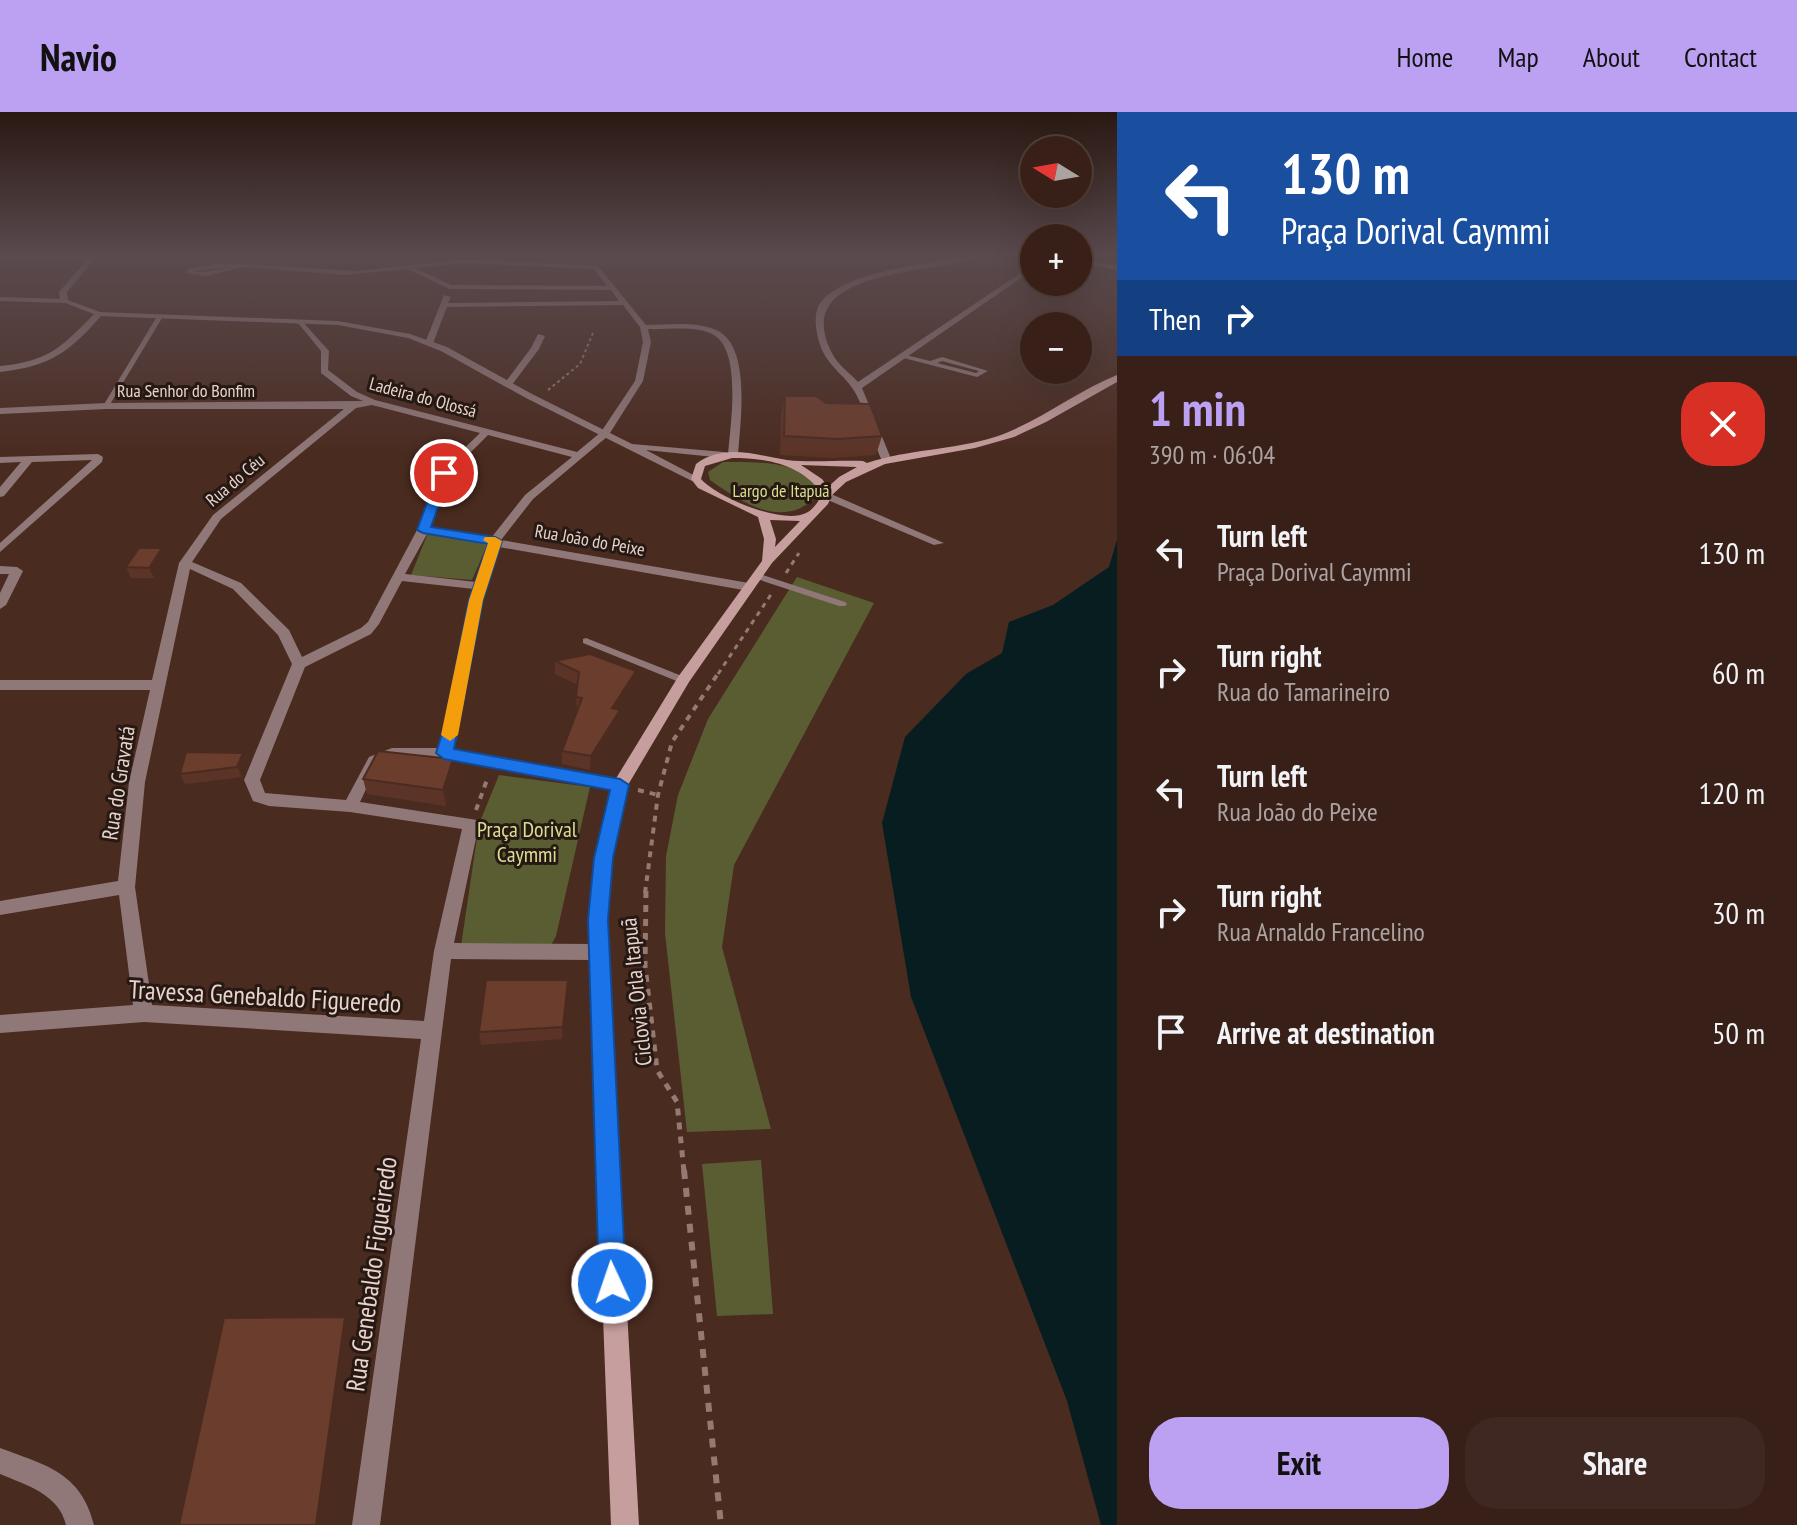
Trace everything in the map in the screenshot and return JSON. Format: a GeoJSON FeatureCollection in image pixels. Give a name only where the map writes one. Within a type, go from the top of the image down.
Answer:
{"type":"FeatureCollection","features":[{"type":"Feature","properties":{"kind":"main road"},"geometry":{"type":"LineString","coordinates":[[625,1525],[598,952],[603,858],[620,785],[683,680],[758,575],[848,474],[873,464],[997,440],[1117,378]]}},
{"type":"Feature","properties":{"kind":"main road"},"geometry":{"type":"LineString","coordinates":[[810,516],[778,519],[763,516],[702,486],[696,479],[701,464],[728,455],[789,462],[873,464]]}},
{"type":"Feature","properties":{"kind":"main road"},"geometry":{"type":"LineString","coordinates":[[789,462],[814,475],[827,495]]}},
{"type":"Feature","properties":{"kind":"main road"},"geometry":{"type":"LineString","coordinates":[[758,575],[770,539],[763,516]]}},
{"type":"Feature","properties":{"kind":"street"},"geometry":{"type":"LineString","coordinates":[[0,369],[35,365],[51,359],[91,322]]}},
{"type":"Feature","properties":{"kind":"street"},"geometry":{"type":"LineString","coordinates":[[272,322],[368,327],[429,343],[696,479]]}},
{"type":"Feature","properties":{"kind":"street"},"geometry":{"type":"LineString","coordinates":[[429,343],[438,322]]}},
{"type":"Feature","properties":{"kind":"street"},"geometry":{"type":"LineString","coordinates":[[444,753],[481,586],[495,541],[529,497],[605,434],[639,381],[647,342],[644,327],[639,322]]}},
{"type":"Feature","properties":{"kind":"street"},"geometry":{"type":"LineString","coordinates":[[821,322],[831,359],[857,387],[887,461]]}},
{"type":"Feature","properties":{"kind":"street"},"geometry":{"type":"LineString","coordinates":[[857,387],[952,322]]}},
{"type":"Feature","properties":{"kind":"street","name":"Ladeira do Olossá"},"geometry":{"type":"LineString","coordinates":[[302,323],[325,351],[324,371],[354,394],[372,402],[577,455]]}},
{"type":"Feature","properties":{"kind":"street"},"geometry":{"type":"LineString","coordinates":[[626,445],[728,455],[736,384],[734,357],[726,339],[709,331],[644,327]]}},
{"type":"Feature","properties":{"kind":"street"},"geometry":{"type":"LineString","coordinates":[[508,384],[541,336]]}},
{"type":"Feature","properties":{"kind":"street","name":"Rua Senhor do Bonfim"},"geometry":{"type":"LineString","coordinates":[[0,411],[106,406],[353,406],[372,402]]}},
{"type":"Feature","properties":{"kind":"street","name":"Rua do Céu"},"geometry":{"type":"LineString","coordinates":[[185,563],[217,517],[353,406]]}},
{"type":"Feature","properties":{"kind":"street"},"geometry":{"type":"LineString","coordinates":[[432,1031],[443,951],[471,824],[350,806],[269,800],[259,797],[252,780],[299,664],[366,631],[423,530],[444,473],[487,431]]}},
{"type":"Feature","properties":{"kind":"street"},"geometry":{"type":"LineString","coordinates":[[0,460],[98,457],[0,549]]}},
{"type":"Feature","properties":{"kind":"street"},"geometry":{"type":"LineString","coordinates":[[0,494],[30,458]]}},
{"type":"Feature","properties":{"kind":"street"},"geometry":{"type":"LineString","coordinates":[[827,495],[938,543]]}},
{"type":"Feature","properties":{"kind":"street","name":"Rua João do Peixe"},"geometry":{"type":"LineString","coordinates":[[423,530],[758,575]]}},
{"type":"Feature","properties":{"kind":"street"},"geometry":{"type":"LineString","coordinates":[[185,563],[237,586],[284,633],[299,664]]}},
{"type":"Feature","properties":{"kind":"street","name":"Rua do Gravatá"},"geometry":{"type":"LineString","coordinates":[[144,1013],[126,887],[137,782],[185,563]]}},
{"type":"Feature","properties":{"kind":"street"},"geometry":{"type":"LineString","coordinates":[[0,570],[17,571],[0,605]]}},
{"type":"Feature","properties":{"kind":"street"},"geometry":{"type":"LineString","coordinates":[[399,577],[481,586]]}},
{"type":"Feature","properties":{"kind":"street"},"geometry":{"type":"LineString","coordinates":[[0,686],[157,685]]}},
{"type":"Feature","properties":{"kind":"street"},"geometry":{"type":"LineString","coordinates":[[350,806],[374,761],[381,756],[444,753],[620,785]]}},
{"type":"Feature","properties":{"kind":"street"},"geometry":{"type":"LineString","coordinates":[[0,908],[126,887]]}},
{"type":"Feature","properties":{"kind":"street"},"geometry":{"type":"LineString","coordinates":[[443,951],[598,952]]}},
{"type":"Feature","properties":{"kind":"street","name":"Travessa Genebaldo Figueredo"},"geometry":{"type":"LineString","coordinates":[[0,1024],[144,1013],[432,1031]]}},
{"type":"Feature","properties":{"kind":"street","name":"Rua Genebaldo Figueiredo"},"geometry":{"type":"LineString","coordinates":[[366,1525],[432,1031]]}},
{"type":"Feature","properties":{"kind":"street"},"geometry":{"type":"LineString","coordinates":[[0,1461],[60,1486],[79,1511],[80,1525]]}},
{"type":"Feature","properties":{"kind":"lane"},"geometry":{"type":"LineString","coordinates":[[106,406],[157,322]]}},
{"type":"Feature","properties":{"kind":"lane"},"geometry":{"type":"LineString","coordinates":[[902,356],[973,374],[985,371],[942,359],[930,363]]}},
{"type":"Feature","properties":{"kind":"lane"},"geometry":{"type":"LineString","coordinates":[[758,575],[842,604]]}},
{"type":"Feature","properties":{"kind":"lane"},"geometry":{"type":"LineString","coordinates":[[586,641],[683,680]]}},
{"type":"Feature","properties":{"kind":"path"},"geometry":{"type":"LineString","coordinates":[[548,390],[580,364],[593,333]]}},
{"type":"Feature","properties":{"kind":"path","name":"Ciclovia Orla Itapuã"},"geometry":{"type":"LineString","coordinates":[[721,1525],[677,1102],[657,1070],[645,966],[644,903],[658,795],[672,742],[804,546]]}},
{"type":"Feature","properties":{"kind":"path"},"geometry":{"type":"LineString","coordinates":[[471,824],[493,764]]}},
{"type":"Feature","properties":{"kind":"green space","name":"Largo de Itapuã"},"geometry":{"type":"Polygon","coordinates":[[[723,462],[774,464],[798,471],[817,485],[816,497],[790,512],[763,510],[710,480],[708,472],[723,462]]]}},
{"type":"Feature","properties":{"kind":"green space"},"geometry":{"type":"Polygon","coordinates":[[[428,533],[488,543],[472,580],[411,575],[428,533]]]}},
{"type":"Feature","properties":{"kind":"green space"},"geometry":{"type":"Polygon","coordinates":[[[797,577],[874,603],[734,865],[722,947],[771,1129],[687,1132],[665,933],[666,856],[678,795],[708,719],[797,577]]]}},
{"type":"Feature","properties":{"kind":"green space","name":"Praça Dorival Caymmi"},"geometry":{"type":"Polygon","coordinates":[[[499,775],[590,787],[556,936],[549,949],[461,946],[479,824],[499,775]]]}},
{"type":"Feature","properties":{"kind":"green space"},"geometry":{"type":"Polygon","coordinates":[[[761,1160],[773,1314],[717,1316],[702,1164],[761,1160]]]}},
{"type":"Feature","properties":{"kind":"water"},"geometry":{"type":"Polygon","coordinates":[[[1117,540],[1117,1525],[1101,1525],[1067,1401],[911,997],[882,823],[905,737],[966,674],[1002,653],[1009,622],[1053,605],[1109,567],[1117,540]]]}},
{"type":"Feature","properties":{"kind":"building"},"geometry":{"type":"Polygon","coordinates":[[[785,396],[816,396],[826,403],[870,404],[882,436],[838,439],[784,436],[785,396]]]}},
{"type":"Feature","properties":{"kind":"building"},"geometry":{"type":"Polygon","coordinates":[[[139,548],[162,548],[149,568],[126,567],[139,548]]]}},
{"type":"Feature","properties":{"kind":"building"},"geometry":{"type":"Polygon","coordinates":[[[590,654],[636,671],[612,708],[620,710],[591,756],[562,751],[582,698],[576,697],[579,672],[555,661],[590,654]]]}},
{"type":"Feature","properties":{"kind":"building"},"geometry":{"type":"Polygon","coordinates":[[[378,751],[453,759],[443,790],[363,779],[378,751]]]}},
{"type":"Feature","properties":{"kind":"building"},"geometry":{"type":"Polygon","coordinates":[[[186,752],[243,753],[237,767],[180,774],[186,752]]]}},
{"type":"Feature","properties":{"kind":"building"},"geometry":{"type":"Polygon","coordinates":[[[486,980],[568,980],[563,1027],[479,1032],[486,980]]]}},
{"type":"Feature","properties":{"kind":"building"},"geometry":{"type":"Polygon","coordinates":[[[345,1317],[316,1525],[179,1525],[224,1318],[345,1317]]]}},
{"type":"Feature","properties":{"kind":"slow traffic"},"geometry":{"type":"LineString","coordinates":[[450,735],[476,600],[495,541],[489,540]]}},
{"type":"Feature","properties":{"kind":"route"},"geometry":{"type":"LineString","coordinates":[[444,473],[423,530],[495,541],[476,600],[452,728],[444,753],[620,785],[603,858],[598,920],[612,1283]]}}]}
